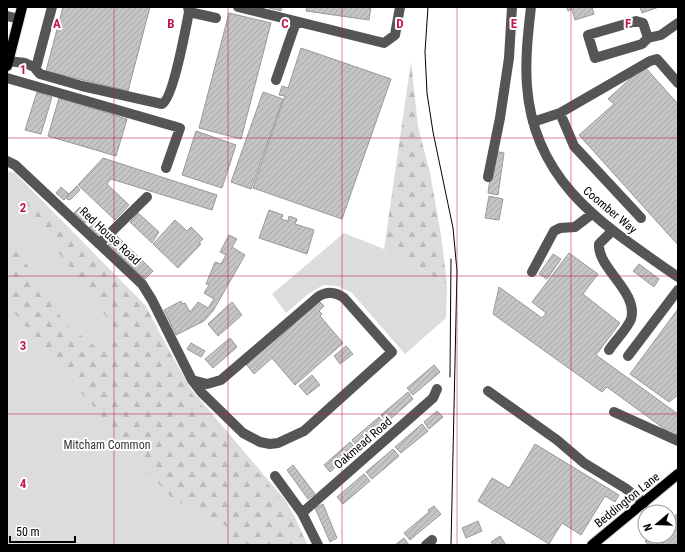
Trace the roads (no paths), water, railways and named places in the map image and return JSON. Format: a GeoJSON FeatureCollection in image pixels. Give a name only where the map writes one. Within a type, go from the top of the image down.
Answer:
{"type":"FeatureCollection","features":[{"type":"Feature","properties":{"kind":"main road"},"geometry":{"type":"LineString","coordinates":[[8,63],[20,20],[22,7]]}},
{"type":"Feature","properties":{"kind":"main road","name":"Beddington Lane"},"geometry":{"type":"LineString","coordinates":[[592,545],[678,474]]}},
{"type":"Feature","properties":{"kind":"street"},"geometry":{"type":"LineString","coordinates":[[34,67],[37,64],[52,7]]}},
{"type":"Feature","properties":{"kind":"street"},"geometry":{"type":"LineString","coordinates":[[238,7],[384,43],[395,35],[400,7]]}},
{"type":"Feature","properties":{"kind":"street"},"geometry":{"type":"LineString","coordinates":[[488,177],[500,118],[509,58],[512,7]]}},
{"type":"Feature","properties":{"kind":"street","name":"Coomber Way"},"geometry":{"type":"LineString","coordinates":[[531,7],[526,68],[528,104],[540,142],[559,178],[573,197],[612,231],[678,277]]}},
{"type":"Feature","properties":{"kind":"street"},"geometry":{"type":"LineString","coordinates":[[8,63],[25,63],[34,67],[40,74],[82,86],[162,104],[168,98],[175,76],[188,9],[216,18]]}},
{"type":"Feature","properties":{"kind":"street"},"geometry":{"type":"LineString","coordinates":[[7,16],[20,20]]}},
{"type":"Feature","properties":{"kind":"street"},"geometry":{"type":"LineString","coordinates":[[648,38],[643,23],[636,21],[588,35],[595,58],[642,44],[648,38],[661,35],[678,23]]}},
{"type":"Feature","properties":{"kind":"street"},"geometry":{"type":"LineString","coordinates":[[276,80],[296,22]]}},
{"type":"Feature","properties":{"kind":"street"},"geometry":{"type":"LineString","coordinates":[[533,122],[560,113],[650,61],[657,59],[678,83]]}},
{"type":"Feature","properties":{"kind":"street"},"geometry":{"type":"LineString","coordinates":[[7,78],[180,128],[166,168]]}},
{"type":"Feature","properties":{"kind":"street"},"geometry":{"type":"LineString","coordinates":[[560,113],[574,146],[641,218]]}},
{"type":"Feature","properties":{"kind":"street","name":"Red House Road"},"geometry":{"type":"LineString","coordinates":[[7,160],[15,165],[142,284],[152,300],[192,380],[202,393],[243,433],[260,442],[274,444],[287,440],[304,431],[392,352],[344,298],[337,294],[327,293],[319,296],[221,380],[207,384],[192,380]]}},
{"type":"Feature","properties":{"kind":"street"},"geometry":{"type":"LineString","coordinates":[[99,244],[147,197]]}},
{"type":"Feature","properties":{"kind":"street"},"geometry":{"type":"LineString","coordinates":[[532,272],[554,231],[560,228],[575,227],[592,214]]}},
{"type":"Feature","properties":{"kind":"street"},"geometry":{"type":"LineString","coordinates":[[609,350],[630,320],[631,313],[630,303],[617,278],[598,252],[599,244],[612,231]]}},
{"type":"Feature","properties":{"kind":"street"},"geometry":{"type":"LineString","coordinates":[[628,356],[678,290]]}},
{"type":"Feature","properties":{"kind":"street","name":"Oakmead Road"},"geometry":{"type":"LineString","coordinates":[[302,513],[433,398],[437,389]]}},
{"type":"Feature","properties":{"kind":"street"},"geometry":{"type":"LineString","coordinates":[[488,391],[557,440],[584,463],[625,488],[644,503]]}},
{"type":"Feature","properties":{"kind":"street"},"geometry":{"type":"LineString","coordinates":[[614,412],[678,441]]}},
{"type":"Feature","properties":{"kind":"street"},"geometry":{"type":"LineString","coordinates":[[275,476],[302,513],[318,545]]}},
{"type":"Feature","properties":{"kind":"tram line"},"geometry":{"type":"LineString","coordinates":[[428,7],[425,52],[427,93],[433,132],[453,228],[457,271],[451,545]]}},
{"type":"Feature","properties":{"kind":"tram line"},"geometry":{"type":"LineString","coordinates":[[450,377],[451,259]]}},
{"type":"Feature","properties":{"kind":"park label","name":"Mitcham Common"},"geometry":{"type":"Point","coordinates":[107,445]}}]}
